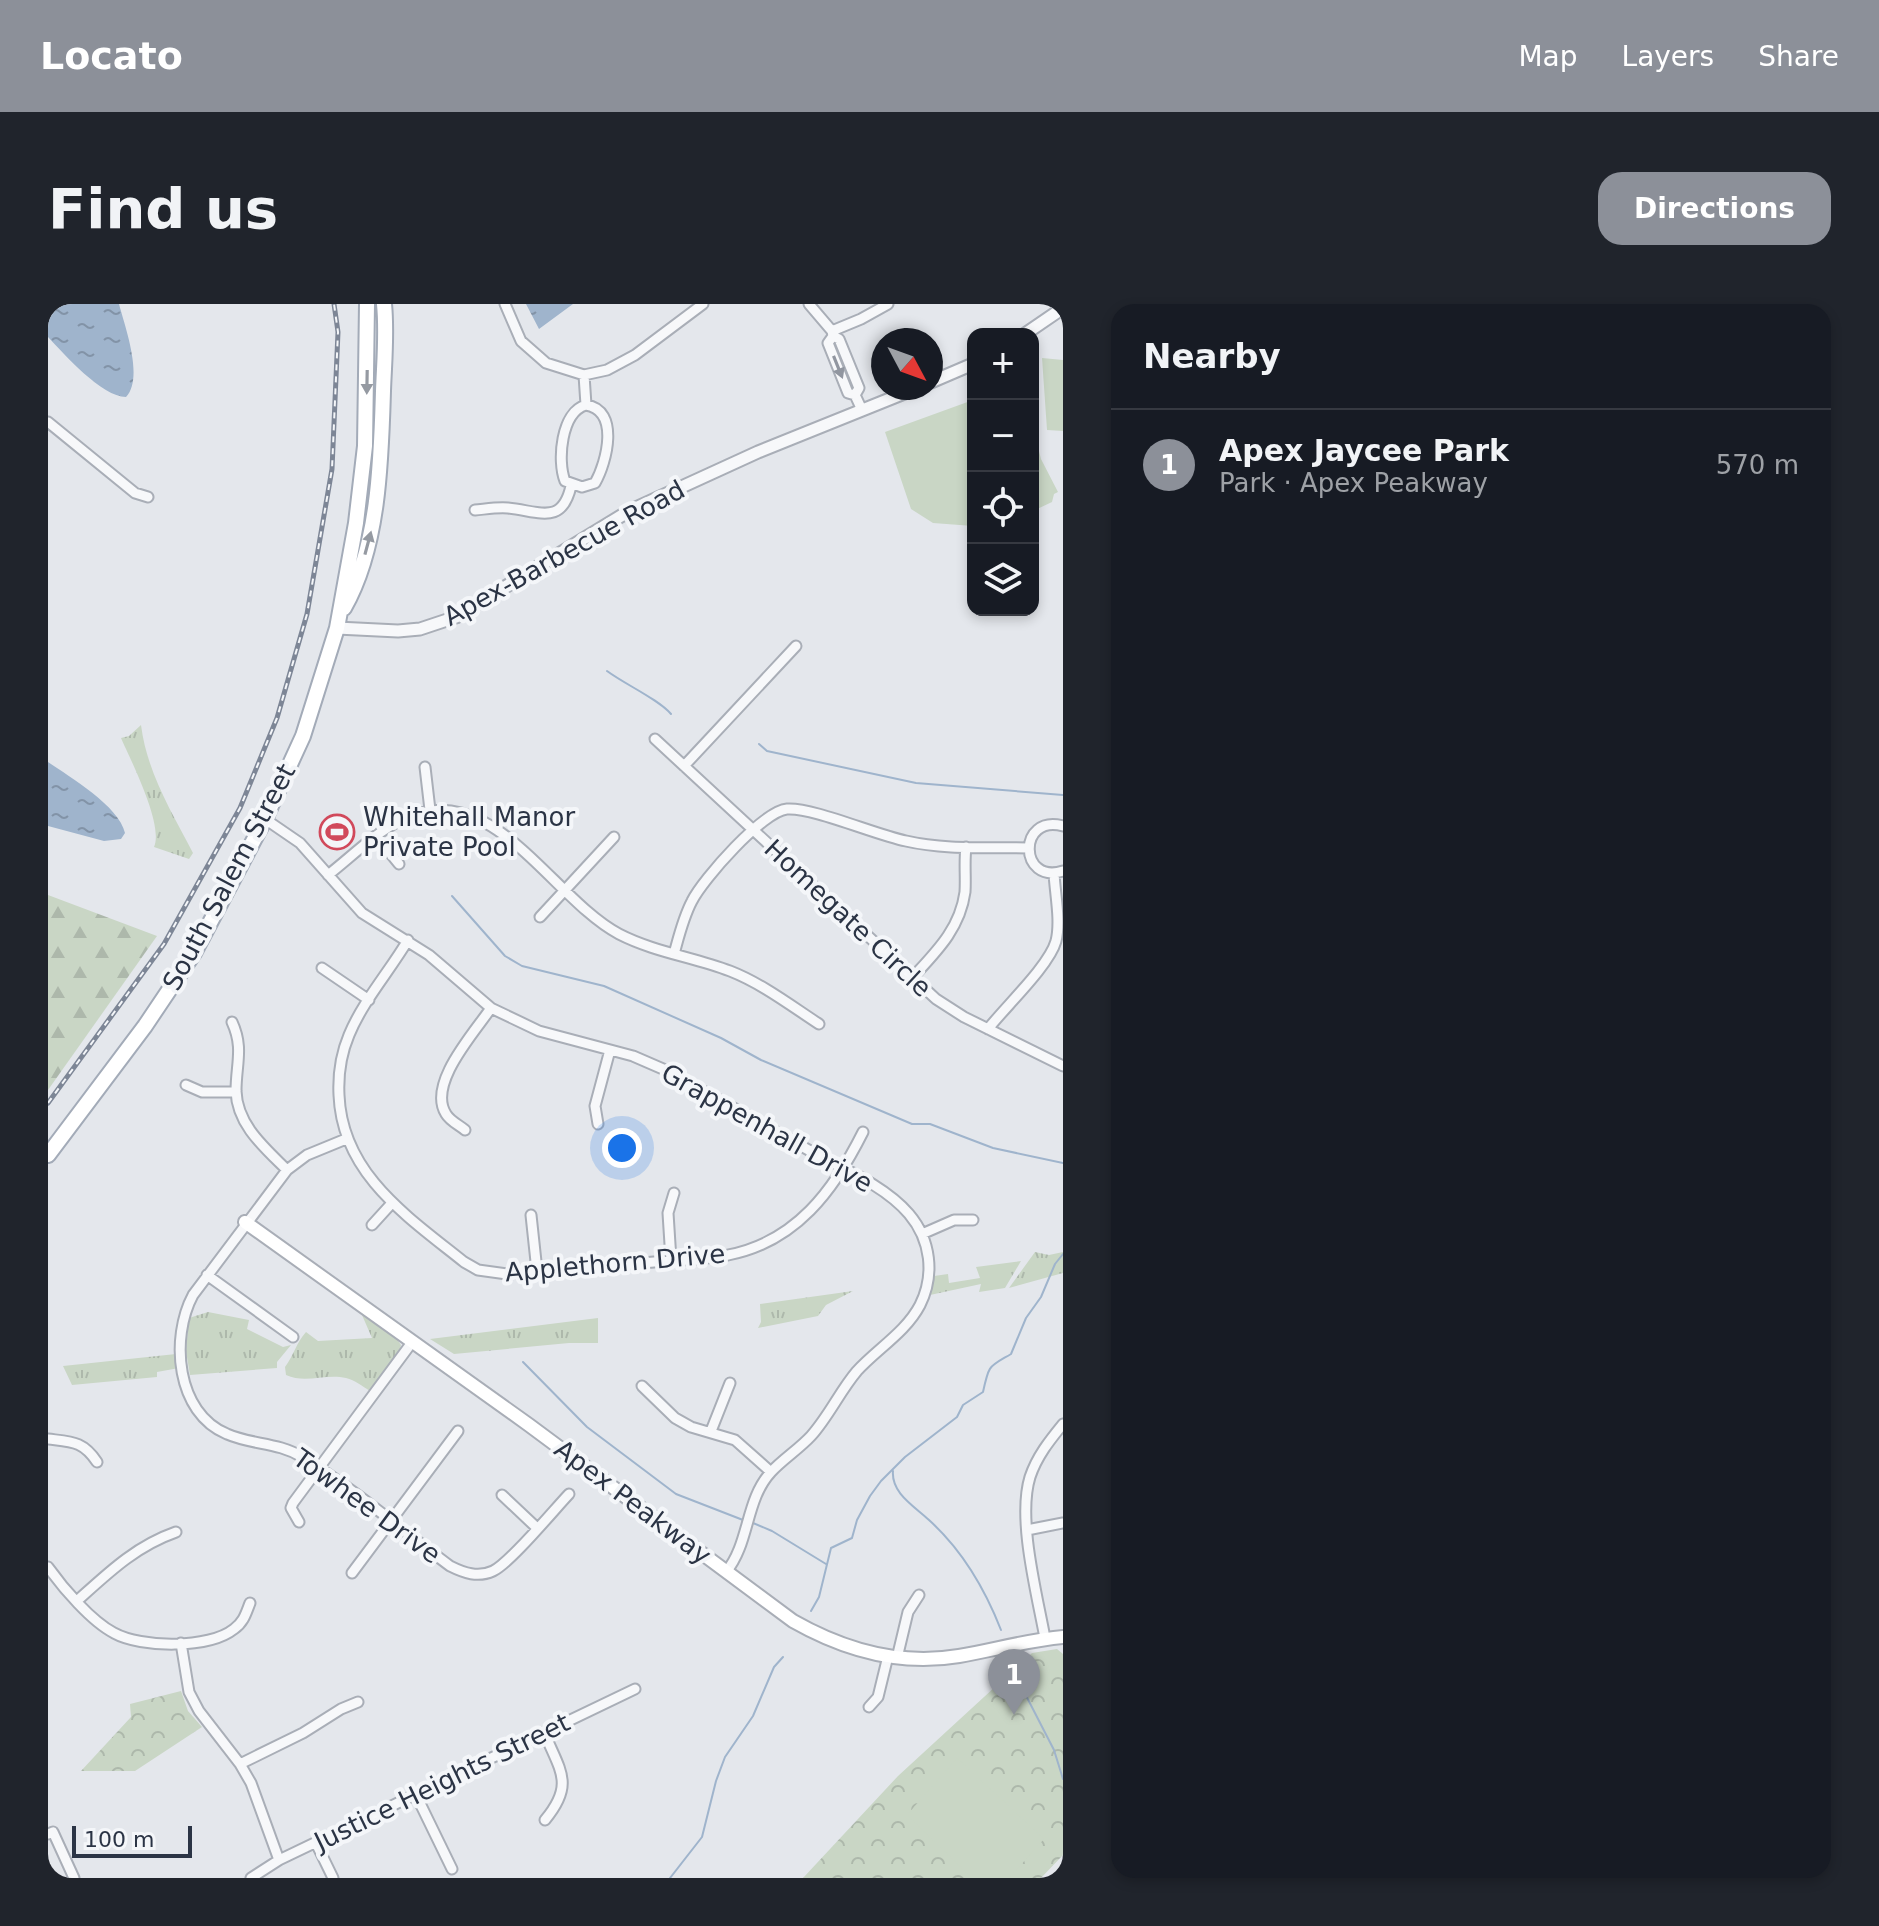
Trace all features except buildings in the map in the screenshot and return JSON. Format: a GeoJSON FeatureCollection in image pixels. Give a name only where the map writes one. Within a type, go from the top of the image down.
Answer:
{"type":"FeatureCollection","features":[{"type":"Feature","properties":{"kind":"main road","name":"South Salem Street"},"geometry":{"type":"LineString","coordinates":[[48,1155],[145,1026],[194,953],[265,819],[303,736],[338,622],[356,523],[365,446],[367,304]]}},
{"type":"Feature","properties":{"kind":"main road","name":"South Salem Street"},"geometry":{"type":"LineString","coordinates":[[338,622],[356,587],[372,529],[382,426],[384,304]]}},
{"type":"Feature","properties":{"kind":"main road","name":"Apex Peakway"},"geometry":{"type":"LineString","coordinates":[[245,1222],[413,1341],[793,1621],[823,1638],[858,1650],[893,1657],[938,1659],[1063,1637]]}},
{"type":"Feature","properties":{"kind":"street"},"geometry":{"type":"LineString","coordinates":[[505,304],[521,341],[546,363],[584,375],[607,370],[635,355],[703,304]]}},
{"type":"Feature","properties":{"kind":"street"},"geometry":{"type":"LineString","coordinates":[[809,304],[832,334]]}},
{"type":"Feature","properties":{"kind":"street"},"geometry":{"type":"LineString","coordinates":[[862,410],[855,395],[848,393],[828,343],[832,334],[888,304]]}},
{"type":"Feature","properties":{"kind":"street"},"geometry":{"type":"LineString","coordinates":[[1034,328],[1063,308]]}},
{"type":"Feature","properties":{"kind":"street"},"geometry":{"type":"LineString","coordinates":[[943,377],[967,367]]}},
{"type":"Feature","properties":{"kind":"street"},"geometry":{"type":"LineString","coordinates":[[584,375],[586,405]]}},
{"type":"Feature","properties":{"kind":"street","name":"Apex-Barbecue Road"},"geometry":{"type":"LineString","coordinates":[[338,622],[377,632],[409,630],[456,617],[629,511],[758,452],[887,400]]}},
{"type":"Feature","properties":{"kind":"street"},"geometry":{"type":"LineString","coordinates":[[475,510],[505,508],[546,514],[553,513],[567,501],[571,486],[562,473],[565,438],[571,414],[586,405],[601,410],[606,417],[608,427],[602,472],[590,486],[571,486]]}},
{"type":"Feature","properties":{"kind":"street"},"geometry":{"type":"LineString","coordinates":[[48,422],[135,493],[148,497]]}},
{"type":"Feature","properties":{"kind":"street"},"geometry":{"type":"LineString","coordinates":[[684,766],[796,646]]}},
{"type":"Feature","properties":{"kind":"street","name":"Homegate Circle"},"geometry":{"type":"LineString","coordinates":[[655,739],[912,978],[948,1007],[1063,1066]]}},
{"type":"Feature","properties":{"kind":"street"},"geometry":{"type":"LineString","coordinates":[[425,767],[430,810]]}},
{"type":"Feature","properties":{"kind":"street"},"geometry":{"type":"LineString","coordinates":[[674,954],[694,897],[752,830],[770,814],[795,809],[906,841],[966,847],[1028,848]]}},
{"type":"Feature","properties":{"kind":"street"},"geometry":{"type":"LineString","coordinates":[[328,875],[404,818],[430,810],[456,811],[487,822],[617,933],[646,946],[743,977],[819,1024]]}},
{"type":"Feature","properties":{"kind":"street","name":"Grappenhall Drive"},"geometry":{"type":"LineString","coordinates":[[265,819],[300,843],[362,913],[429,955],[491,1008],[528,1027],[663,1069],[842,1168],[898,1203],[922,1234],[930,1265],[928,1282],[917,1311],[856,1372],[811,1436],[771,1472],[753,1504],[737,1555],[726,1572]]}},
{"type":"Feature","properties":{"kind":"street"},"geometry":{"type":"LineString","coordinates":[[988,1029],[1059,946],[1058,872],[1046,872],[1033,863],[1028,848],[1039,829],[1054,824],[1063,826]]}},
{"type":"Feature","properties":{"kind":"street"},"geometry":{"type":"LineString","coordinates":[[377,837],[399,864]]}},
{"type":"Feature","properties":{"kind":"street"},"geometry":{"type":"LineString","coordinates":[[540,917],[614,837]]}},
{"type":"Feature","properties":{"kind":"street"},"geometry":{"type":"LineString","coordinates":[[912,978],[946,941],[956,923],[965,888],[966,847]]}},
{"type":"Feature","properties":{"kind":"street","name":"Applethorn Drive"},"geometry":{"type":"LineString","coordinates":[[408,940],[349,1035],[341,1064],[339,1098],[346,1139],[370,1181],[392,1203],[471,1267],[494,1274],[726,1256],[771,1240],[811,1212],[830,1190],[863,1132]]}},
{"type":"Feature","properties":{"kind":"street"},"geometry":{"type":"LineString","coordinates":[[322,968],[369,1000]]}},
{"type":"Feature","properties":{"kind":"street"},"geometry":{"type":"LineString","coordinates":[[465,1130],[448,1117],[440,1093],[450,1068],[491,1008]]}},
{"type":"Feature","properties":{"kind":"street"},"geometry":{"type":"LineString","coordinates":[[232,1022],[239,1037],[236,1092],[240,1112],[250,1131],[287,1170]]}},
{"type":"Feature","properties":{"kind":"street"},"geometry":{"type":"LineString","coordinates":[[598,1124],[595,1106],[610,1050]]}},
{"type":"Feature","properties":{"kind":"street"},"geometry":{"type":"LineString","coordinates":[[186,1085],[202,1092],[236,1092]]}},
{"type":"Feature","properties":{"kind":"street","name":"Towhee Drive"},"geometry":{"type":"LineString","coordinates":[[346,1139],[307,1155],[287,1170],[245,1222],[188,1305],[181,1330],[182,1365],[187,1390],[197,1411],[219,1431],[271,1443],[319,1468],[450,1566],[474,1575],[500,1567],[569,1494]]}},
{"type":"Feature","properties":{"kind":"street"},"geometry":{"type":"LineString","coordinates":[[671,1260],[668,1213],[674,1193]]}},
{"type":"Feature","properties":{"kind":"street"},"geometry":{"type":"LineString","coordinates":[[372,1225],[392,1203]]}},
{"type":"Feature","properties":{"kind":"street"},"geometry":{"type":"LineString","coordinates":[[531,1215],[537,1271]]}},
{"type":"Feature","properties":{"kind":"street"},"geometry":{"type":"LineString","coordinates":[[922,1234],[954,1220],[973,1220]]}},
{"type":"Feature","properties":{"kind":"street"},"geometry":{"type":"LineString","coordinates":[[207,1275],[293,1337]]}},
{"type":"Feature","properties":{"kind":"street"},"geometry":{"type":"LineString","coordinates":[[299,1522],[293,1514],[293,1503],[413,1341]]}},
{"type":"Feature","properties":{"kind":"street"},"geometry":{"type":"LineString","coordinates":[[711,1431],[730,1383]]}},
{"type":"Feature","properties":{"kind":"street"},"geometry":{"type":"LineString","coordinates":[[642,1386],[675,1418],[691,1427],[711,1431],[742,1444],[771,1472]]}},
{"type":"Feature","properties":{"kind":"street"},"geometry":{"type":"LineString","coordinates":[[1045,1638],[1025,1510],[1031,1476],[1043,1450],[1063,1424]]}},
{"type":"Feature","properties":{"kind":"street"},"geometry":{"type":"LineString","coordinates":[[352,1573],[458,1431]]}},
{"type":"Feature","properties":{"kind":"street"},"geometry":{"type":"LineString","coordinates":[[48,1439],[82,1445],[97,1462]]}},
{"type":"Feature","properties":{"kind":"street"},"geometry":{"type":"LineString","coordinates":[[502,1495],[537,1528]]}},
{"type":"Feature","properties":{"kind":"street"},"geometry":{"type":"LineString","coordinates":[[1027,1530],[1063,1523]]}},
{"type":"Feature","properties":{"kind":"street"},"geometry":{"type":"LineString","coordinates":[[78,1600],[125,1557],[158,1538],[176,1532]]}},
{"type":"Feature","properties":{"kind":"street"},"geometry":{"type":"LineString","coordinates":[[48,1567],[105,1628],[122,1637],[148,1643],[181,1643],[230,1632],[245,1618],[250,1603]]}},
{"type":"Feature","properties":{"kind":"street"},"geometry":{"type":"LineString","coordinates":[[869,1707],[878,1697],[908,1612],[919,1595]]}},
{"type":"Feature","properties":{"kind":"street"},"geometry":{"type":"LineString","coordinates":[[181,1643],[187,1685],[195,1704],[240,1764],[256,1795],[279,1860]]}},
{"type":"Feature","properties":{"kind":"street","name":"Justice Heights Street"},"geometry":{"type":"LineString","coordinates":[[251,1878],[279,1860],[635,1689]]}},
{"type":"Feature","properties":{"kind":"street"},"geometry":{"type":"LineString","coordinates":[[240,1764],[358,1702]]}},
{"type":"Feature","properties":{"kind":"street"},"geometry":{"type":"LineString","coordinates":[[544,1732],[563,1781],[559,1803],[545,1820]]}},
{"type":"Feature","properties":{"kind":"street"},"geometry":{"type":"LineString","coordinates":[[416,1795],[452,1869]]}},
{"type":"Feature","properties":{"kind":"street"},"geometry":{"type":"LineString","coordinates":[[50,1833],[74,1878]]}},
{"type":"Feature","properties":{"kind":"street"},"geometry":{"type":"LineString","coordinates":[[316,1843],[333,1878]]}},
{"type":"Feature","properties":{"kind":"green space"},"geometry":{"type":"Polygon","coordinates":[[[1042,358],[1063,360],[1063,431],[1047,430],[1042,358]]]}},
{"type":"Feature","properties":{"kind":"green space"},"geometry":{"type":"Polygon","coordinates":[[[967,402],[967,526],[933,523],[911,509],[885,432],[967,402]]]}},
{"type":"Feature","properties":{"kind":"green space"},"geometry":{"type":"Polygon","coordinates":[[[1039,451],[1058,492],[1054,494],[1052,502],[1039,508],[1039,451]]]}},
{"type":"Feature","properties":{"kind":"green space"},"geometry":{"type":"Polygon","coordinates":[[[141,725],[154,775],[193,853],[189,859],[154,847],[156,837],[151,809],[121,738],[129,736],[141,725]]]}},
{"type":"Feature","properties":{"kind":"green space"},"geometry":{"type":"Polygon","coordinates":[[[48,895],[157,936],[48,1090],[48,895]]]}},
{"type":"Feature","properties":{"kind":"green space"},"geometry":{"type":"Polygon","coordinates":[[[1035,1252],[1049,1255],[1063,1252],[1063,1273],[1009,1288],[1035,1252]]]}},
{"type":"Feature","properties":{"kind":"green space"},"geometry":{"type":"Polygon","coordinates":[[[1021,1261],[1005,1288],[979,1292],[981,1284],[930,1295],[934,1276],[948,1274],[949,1283],[980,1278],[976,1267],[1021,1261]]]}},
{"type":"Feature","properties":{"kind":"green space"},"geometry":{"type":"Polygon","coordinates":[[[853,1291],[826,1305],[818,1316],[758,1328],[761,1322],[760,1304],[853,1291]]]}},
{"type":"Feature","properties":{"kind":"green space"},"geometry":{"type":"Polygon","coordinates":[[[208,1312],[249,1320],[247,1329],[283,1347],[291,1345],[277,1362],[277,1368],[190,1375],[186,1351],[189,1318],[208,1312]]]}},
{"type":"Feature","properties":{"kind":"green space"},"geometry":{"type":"Polygon","coordinates":[[[362,1315],[394,1335],[401,1345],[399,1353],[370,1391],[346,1378],[301,1379],[286,1375],[285,1367],[306,1332],[318,1341],[372,1338],[362,1315]]]}},
{"type":"Feature","properties":{"kind":"green space"},"geometry":{"type":"Polygon","coordinates":[[[598,1318],[598,1343],[454,1354],[430,1339],[598,1318]]]}},
{"type":"Feature","properties":{"kind":"green space"},"geometry":{"type":"Polygon","coordinates":[[[176,1354],[179,1368],[157,1372],[157,1377],[72,1385],[63,1366],[176,1354]]]}},
{"type":"Feature","properties":{"kind":"green space"},"geometry":{"type":"Polygon","coordinates":[[[1057,1649],[1063,1654],[1063,1855],[1041,1878],[803,1878],[898,1776],[1032,1653],[1057,1649]]]}},
{"type":"Feature","properties":{"kind":"green space"},"geometry":{"type":"Polygon","coordinates":[[[181,1691],[188,1711],[202,1727],[135,1771],[81,1771],[131,1717],[130,1704],[181,1691]]]}},
{"type":"Feature","properties":{"kind":"green space"},"geometry":{"type":"Polygon","coordinates":[[[957,1758],[1044,1839],[1009,1878],[972,1878],[907,1815],[957,1758]]]}},
{"type":"Feature","properties":{"kind":"water"},"geometry":{"type":"Polygon","coordinates":[[[52,304],[119,304],[133,365],[131,388],[126,397],[116,395],[95,382],[48,337],[48,307],[52,304]]]}},
{"type":"Feature","properties":{"kind":"water"},"geometry":{"type":"Polygon","coordinates":[[[526,304],[573,304],[539,329],[526,304]]]}},
{"type":"Feature","properties":{"kind":"water"},"geometry":{"type":"Polygon","coordinates":[[[48,762],[114,813],[125,833],[121,839],[104,841],[48,826],[48,762]]]}},
{"type":"Feature","properties":{"kind":"waterway"},"geometry":{"type":"LineString","coordinates":[[607,671],[671,714]]}},
{"type":"Feature","properties":{"kind":"waterway"},"geometry":{"type":"LineString","coordinates":[[759,744],[767,751],[916,783],[1063,795]]}},
{"type":"Feature","properties":{"kind":"waterway"},"geometry":{"type":"LineString","coordinates":[[452,896],[505,956],[522,966],[604,986],[721,1038],[761,1060],[912,1124],[930,1124],[993,1148],[1063,1163]]}},
{"type":"Feature","properties":{"kind":"waterway"},"geometry":{"type":"LineString","coordinates":[[811,1611],[819,1597],[831,1548],[852,1538],[857,1520],[881,1481],[905,1457],[957,1417],[963,1405],[983,1392],[989,1371],[994,1364],[1011,1354],[1026,1318],[1041,1297],[1055,1264],[1063,1254]]}},
{"type":"Feature","properties":{"kind":"waterway"},"geometry":{"type":"LineString","coordinates":[[523,1362],[587,1427],[676,1494],[743,1520]]}},
{"type":"Feature","properties":{"kind":"waterway"},"geometry":{"type":"LineString","coordinates":[[893,1471],[893,1479],[900,1492],[941,1531],[971,1570],[1001,1630]]}},
{"type":"Feature","properties":{"kind":"waterway"},"geometry":{"type":"LineString","coordinates":[[753,1523],[826,1564]]}},
{"type":"Feature","properties":{"kind":"waterway"},"geometry":{"type":"LineString","coordinates":[[670,1878],[702,1837],[725,1757],[753,1716],[774,1667],[783,1657]]}},
{"type":"Feature","properties":{"kind":"waterway"},"geometry":{"type":"LineString","coordinates":[[1019,1682],[1054,1750],[1063,1779]]}},
{"type":"Feature","properties":{"kind":"railway"},"geometry":{"type":"LineString","coordinates":[[48,1103],[164,944],[240,808],[277,718],[307,614],[332,469],[338,332],[334,304]]}},
{"type":"Feature","properties":{"kind":"place","name":"Whitehall Manor Private Pool"},"geometry":{"type":"Point","coordinates":[337,832]}},
{"type":"Feature","properties":{"kind":"place","name":"Apex Jaycee Park"},"geometry":{"type":"Point","coordinates":[1014,1715]}}]}
